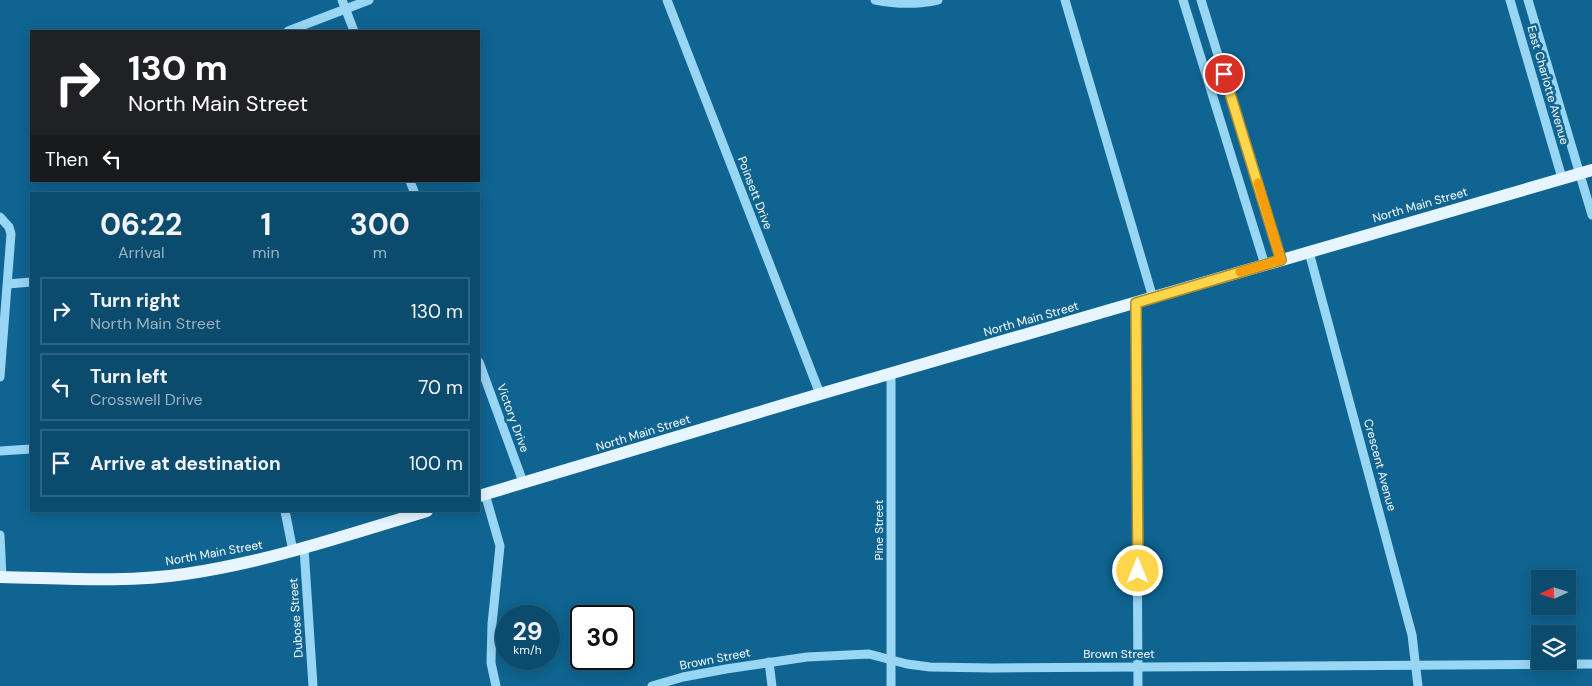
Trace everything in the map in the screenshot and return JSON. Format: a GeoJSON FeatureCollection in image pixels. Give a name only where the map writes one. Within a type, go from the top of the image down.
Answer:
{"type":"FeatureCollection","features":[{"type":"Feature","properties":{"kind":"main road","name":"North Main Street"},"geometry":{"type":"LineString","coordinates":[[482,495],[820,394],[1586,171]]}},
{"type":"Feature","properties":{"kind":"main road","name":"North Main Street"},"geometry":{"type":"LineString","coordinates":[[1,577],[132,578],[184,574],[242,564],[423,512]]}},
{"type":"Feature","properties":{"kind":"street"},"geometry":{"type":"LineString","coordinates":[[342,0],[354,30]]}},
{"type":"Feature","properties":{"kind":"street"},"geometry":{"type":"LineString","coordinates":[[291,30],[369,0]]}},
{"type":"Feature","properties":{"kind":"street","name":"Poinsett Drive"},"geometry":{"type":"LineString","coordinates":[[667,0],[820,394]]}},
{"type":"Feature","properties":{"kind":"street"},"geometry":{"type":"LineString","coordinates":[[875,0],[896,4],[914,4],[938,0]]}},
{"type":"Feature","properties":{"kind":"street"},"geometry":{"type":"LineString","coordinates":[[1065,0],[1153,298]]}},
{"type":"Feature","properties":{"kind":"street"},"geometry":{"type":"LineString","coordinates":[[1183,0],[1265,264]]}},
{"type":"Feature","properties":{"kind":"street"},"geometry":{"type":"LineString","coordinates":[[1201,0],[1281,260]]}},
{"type":"Feature","properties":{"kind":"street","name":"East Charlotte Avenue"},"geometry":{"type":"LineString","coordinates":[[1510,0],[1562,178]]}},
{"type":"Feature","properties":{"kind":"street","name":"East Charlotte Avenue"},"geometry":{"type":"LineString","coordinates":[[1528,0],[1586,171],[1592,215]]}},
{"type":"Feature","properties":{"kind":"street"},"geometry":{"type":"LineString","coordinates":[[0,217],[9,227],[11,234],[0,377]]}},
{"type":"Feature","properties":{"kind":"street","name":"Crescent Avenue"},"geometry":{"type":"LineString","coordinates":[[1309,252],[1402,593],[1412,634],[1418,686]]}},
{"type":"Feature","properties":{"kind":"street"},"geometry":{"type":"LineString","coordinates":[[8,284],[30,282]]}},
{"type":"Feature","properties":{"kind":"street"},"geometry":{"type":"LineString","coordinates":[[1136,303],[1138,686]]}},
{"type":"Feature","properties":{"kind":"street","name":"Victory Drive"},"geometry":{"type":"LineString","coordinates":[[480,368],[483,388],[524,482]]}},
{"type":"Feature","properties":{"kind":"street","name":"Pine Street"},"geometry":{"type":"LineString","coordinates":[[891,686],[892,374]]}},
{"type":"Feature","properties":{"kind":"street"},"geometry":{"type":"LineString","coordinates":[[0,451],[30,449]]}},
{"type":"Feature","properties":{"kind":"street"},"geometry":{"type":"LineString","coordinates":[[482,495],[500,546],[492,624],[491,663],[496,686]]}},
{"type":"Feature","properties":{"kind":"street","name":"Dubose Street"},"geometry":{"type":"LineString","coordinates":[[285,512],[298,549],[313,686]]}},
{"type":"Feature","properties":{"kind":"street"},"geometry":{"type":"LineString","coordinates":[[0,535],[1,577]]}},
{"type":"Feature","properties":{"kind":"street","name":"Brown Street"},"geometry":{"type":"LineString","coordinates":[[652,686],[683,677],[769,662],[807,657],[869,654],[891,658],[907,664],[930,667],[1592,664]]}},
{"type":"Feature","properties":{"kind":"street"},"geometry":{"type":"LineString","coordinates":[[769,662],[772,686]]}},
{"type":"Feature","properties":{"kind":"slow traffic"},"geometry":{"type":"LineString","coordinates":[[1240,272],[1281,260],[1258,183]]}},
{"type":"Feature","properties":{"kind":"route"},"geometry":{"type":"LineString","coordinates":[[1138,571],[1136,303],[1281,260],[1224,74]]}}]}
